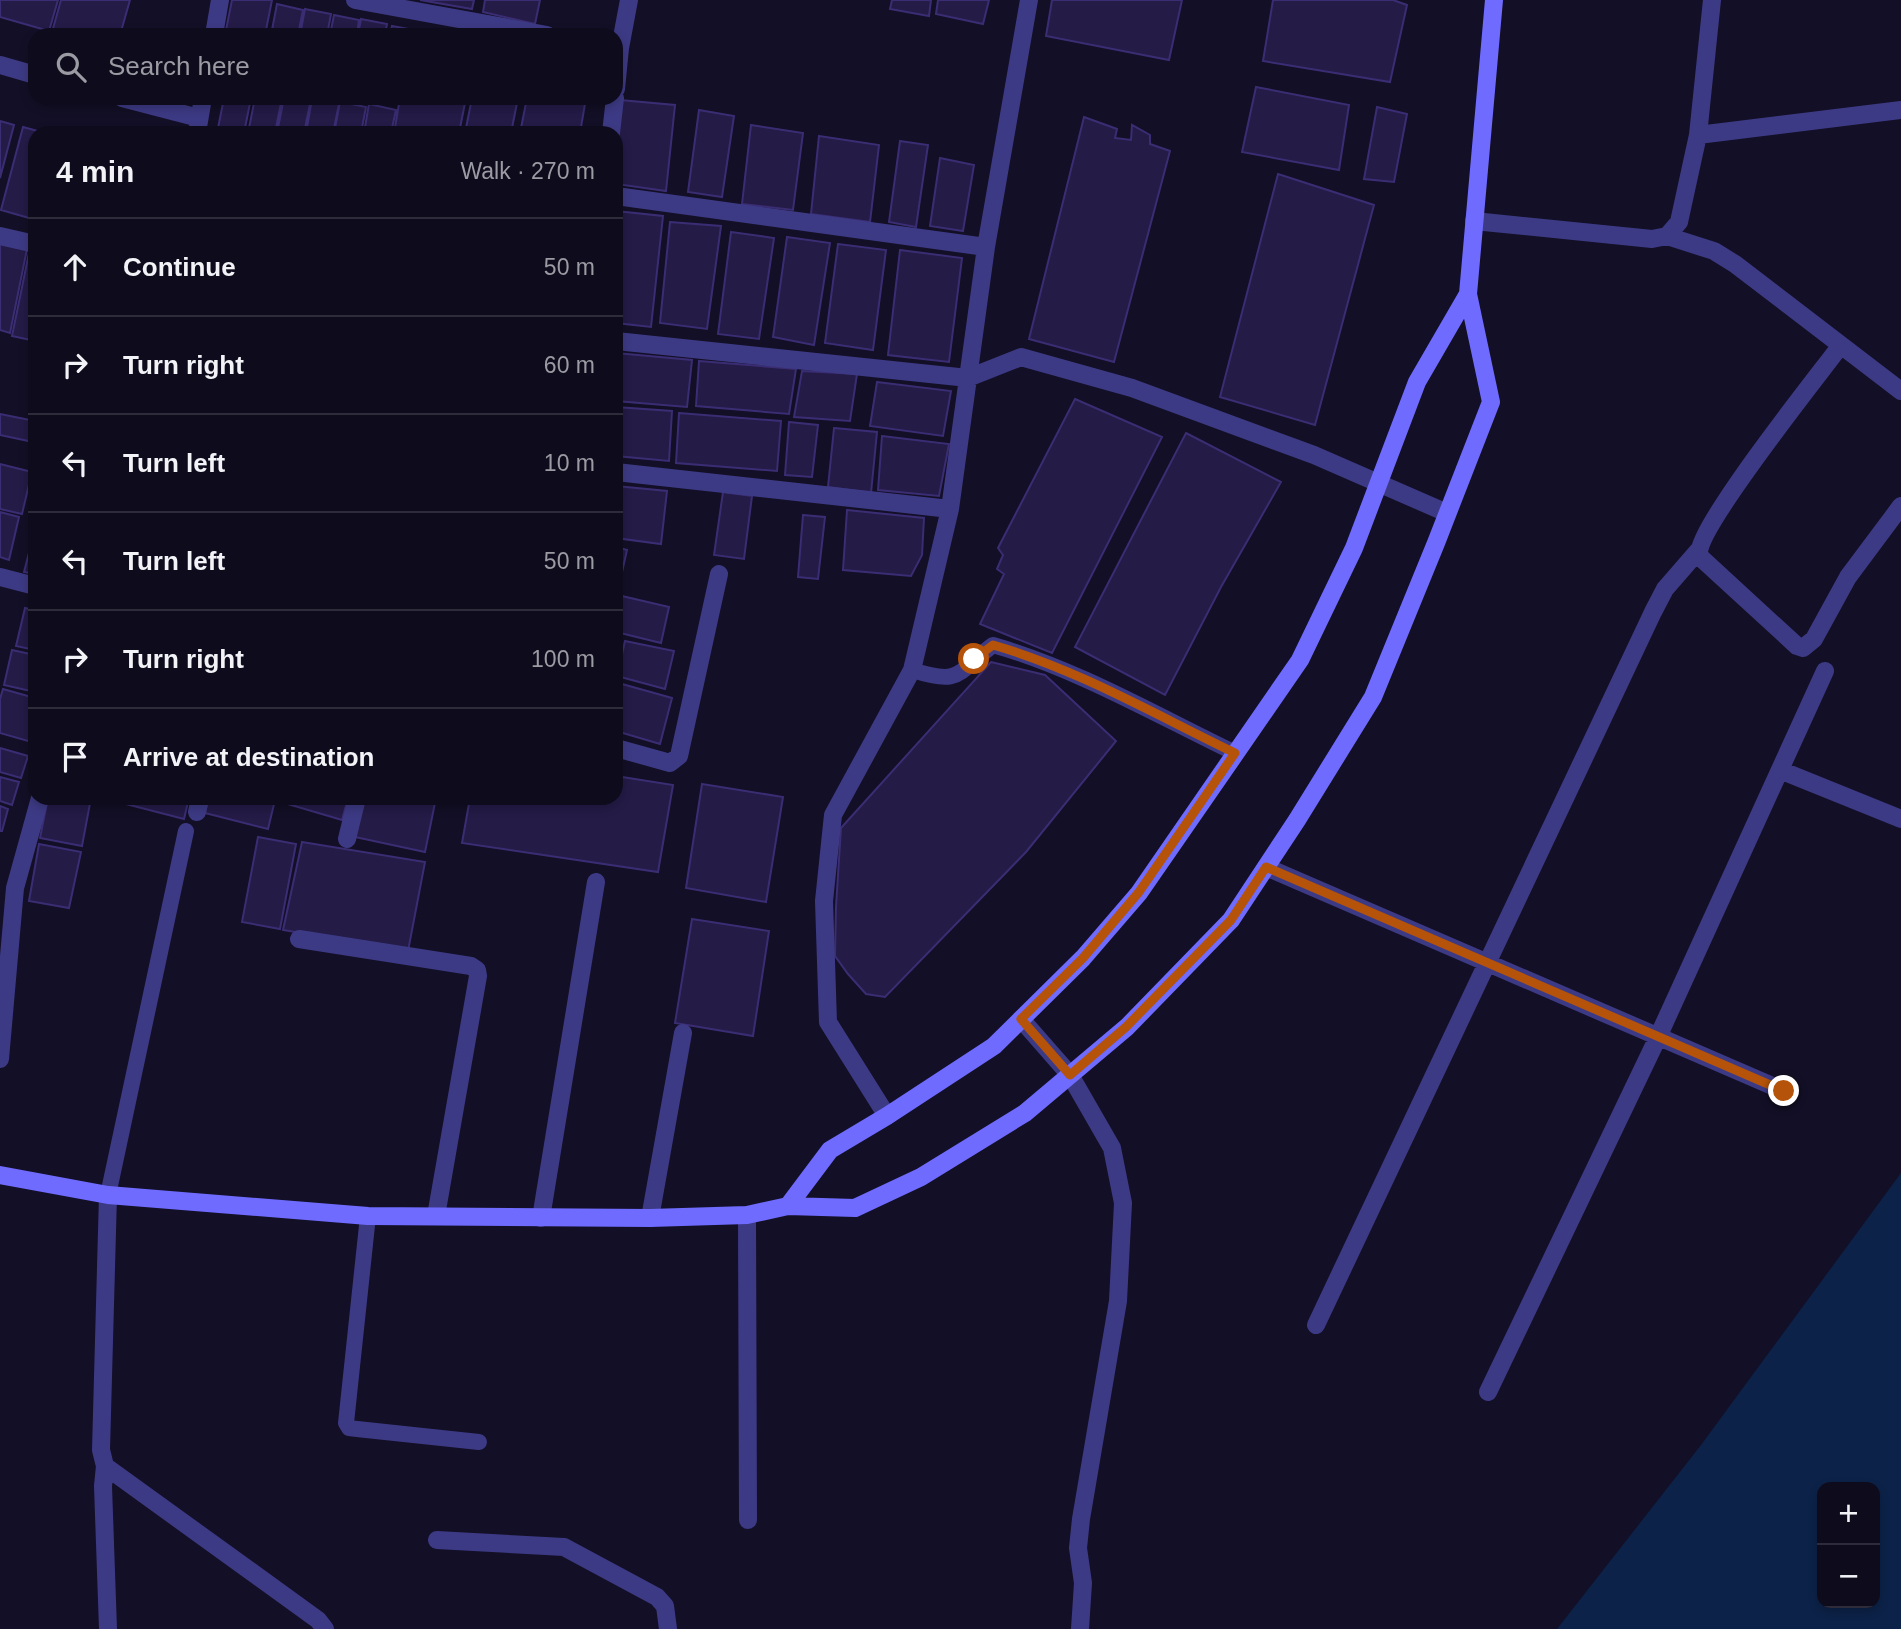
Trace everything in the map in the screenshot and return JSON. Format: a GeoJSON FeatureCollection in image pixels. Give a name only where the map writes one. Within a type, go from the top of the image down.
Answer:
{"type":"FeatureCollection","features":[{"type":"Feature","properties":{"kind":"street"},"geometry":{"type":"LineString","coordinates":[[215,28],[220,0]]}},
{"type":"Feature","properties":{"kind":"street"},"geometry":{"type":"LineString","coordinates":[[355,0],[509,28]]}},
{"type":"Feature","properties":{"kind":"street"},"geometry":{"type":"LineString","coordinates":[[623,28],[629,0]]}},
{"type":"Feature","properties":{"kind":"street"},"geometry":{"type":"LineString","coordinates":[[887,1116],[828,1022],[824,901],[834,815],[912,670],[950,509],[986,247],[1029,0]]}},
{"type":"Feature","properties":{"kind":"street"},"geometry":{"type":"LineString","coordinates":[[0,1175],[108,1195],[368,1216],[650,1218],[747,1215],[788,1206],[855,1208],[921,1177],[1025,1113],[1126,1027],[1231,920],[1373,697],[1491,402],[1468,294],[1494,0]]}},
{"type":"Feature","properties":{"kind":"street"},"geometry":{"type":"LineString","coordinates":[[1667,236],[1679,222],[1698,135],[1712,0]]}},
{"type":"Feature","properties":{"kind":"street"},"geometry":{"type":"LineString","coordinates":[[0,65],[28,73]]}},
{"type":"Feature","properties":{"kind":"street"},"geometry":{"type":"LineString","coordinates":[[141,105],[198,126],[202,105]]}},
{"type":"Feature","properties":{"kind":"street"},"geometry":{"type":"LineString","coordinates":[[612,126],[614,105]]}},
{"type":"Feature","properties":{"kind":"street"},"geometry":{"type":"LineString","coordinates":[[1698,135],[1901,110]]}},
{"type":"Feature","properties":{"kind":"street"},"geometry":{"type":"LineString","coordinates":[[623,197],[986,247]]}},
{"type":"Feature","properties":{"kind":"street"},"geometry":{"type":"LineString","coordinates":[[1475,221],[1652,239],[1667,236],[1714,251],[1735,264],[1901,391]]}},
{"type":"Feature","properties":{"kind":"street"},"geometry":{"type":"LineString","coordinates":[[0,236],[28,242]]}},
{"type":"Feature","properties":{"kind":"street"},"geometry":{"type":"LineString","coordinates":[[788,1206],[830,1150],[994,1046],[1083,958],[1139,892],[1300,660],[1354,548],[1417,382],[1468,294]]}},
{"type":"Feature","properties":{"kind":"street"},"geometry":{"type":"LineString","coordinates":[[623,342],[968,378],[1021,357],[1132,388],[1314,455],[1447,513]]}},
{"type":"Feature","properties":{"kind":"street"},"geometry":{"type":"LineString","coordinates":[[1316,1325],[1665,589],[1698,551],[1725,500],[1841,345]]}},
{"type":"Feature","properties":{"kind":"street"},"geometry":{"type":"LineString","coordinates":[[623,473],[950,509]]}},
{"type":"Feature","properties":{"kind":"street"},"geometry":{"type":"LineString","coordinates":[[1698,551],[1699,556],[1802,648],[1814,639],[1848,578],[1901,506]]}},
{"type":"Feature","properties":{"kind":"street"},"geometry":{"type":"LineString","coordinates":[[623,750],[670,763],[679,756],[719,574]]}},
{"type":"Feature","properties":{"kind":"street"},"geometry":{"type":"LineString","coordinates":[[0,577],[28,584]]}},
{"type":"Feature","properties":{"kind":"street"},"geometry":{"type":"LineString","coordinates":[[1488,1392],[1658,1037],[1825,671]]}},
{"type":"Feature","properties":{"kind":"street"},"geometry":{"type":"LineString","coordinates":[[1780,770],[1901,820]]}},
{"type":"Feature","properties":{"kind":"street"},"geometry":{"type":"LineString","coordinates":[[0,1059],[8,886],[37,805]]}},
{"type":"Feature","properties":{"kind":"street"},"geometry":{"type":"LineString","coordinates":[[347,839],[355,805]]}},
{"type":"Feature","properties":{"kind":"street"},"geometry":{"type":"LineString","coordinates":[[1266,867],[1784,1091]]}},
{"type":"Feature","properties":{"kind":"street"},"geometry":{"type":"LineString","coordinates":[[541,1218],[596,882]]}},
{"type":"Feature","properties":{"kind":"street"},"geometry":{"type":"LineString","coordinates":[[299,939],[471,966],[477,970],[436,1216]]}},
{"type":"Feature","properties":{"kind":"street"},"geometry":{"type":"LineString","coordinates":[[1021,1019],[1070,1075],[1112,1148],[1123,1203],[1118,1301],[1078,1548],[1083,1583],[1080,1629]]}},
{"type":"Feature","properties":{"kind":"street"},"geometry":{"type":"LineString","coordinates":[[650,1218],[683,1033]]}},
{"type":"Feature","properties":{"kind":"street"},"geometry":{"type":"LineString","coordinates":[[108,1195],[101,1429],[101,1450],[105,1466],[103,1486],[108,1629]]}},
{"type":"Feature","properties":{"kind":"street"},"geometry":{"type":"LineString","coordinates":[[747,1215],[748,1520]]}},
{"type":"Feature","properties":{"kind":"street"},"geometry":{"type":"LineString","coordinates":[[105,1466],[318,1620],[325,1629]]}},
{"type":"Feature","properties":{"kind":"street"},"geometry":{"type":"LineString","coordinates":[[438,1540],[564,1547],[657,1597],[665,1606],[668,1629]]}},
{"type":"Feature","properties":{"kind":"lane"},"geometry":{"type":"LineString","coordinates":[[912,670],[939,679],[958,675],[993,645],[1078,678],[1235,753]]}},
{"type":"Feature","properties":{"kind":"lane"},"geometry":{"type":"LineString","coordinates":[[108,1195],[186,831]]}},
{"type":"Feature","properties":{"kind":"lane"},"geometry":{"type":"LineString","coordinates":[[368,1216],[346,1423],[357,1429],[480,1442]]}},
{"type":"Feature","properties":{"kind":"water"},"geometry":{"type":"Polygon","coordinates":[[[1901,1173],[1901,1629],[1557,1629],[1701,1445],[1901,1173]]]}},
{"type":"Feature","properties":{"kind":"building"},"geometry":{"type":"Polygon","coordinates":[[[0,0],[58,0],[50,28],[38,28],[0,17],[0,0]]]}},
{"type":"Feature","properties":{"kind":"building"},"geometry":{"type":"Polygon","coordinates":[[[61,0],[130,0],[122,28],[53,28],[61,0]]]}},
{"type":"Feature","properties":{"kind":"building"},"geometry":{"type":"Polygon","coordinates":[[[232,0],[272,0],[266,28],[226,28],[232,0]]]}},
{"type":"Feature","properties":{"kind":"building"},"geometry":{"type":"Polygon","coordinates":[[[420,0],[474,0],[472,9],[420,0]]]}},
{"type":"Feature","properties":{"kind":"building"},"geometry":{"type":"Polygon","coordinates":[[[485,0],[540,0],[535,24],[483,12],[485,0]]]}},
{"type":"Feature","properties":{"kind":"building"},"geometry":{"type":"Polygon","coordinates":[[[892,0],[931,0],[929,16],[890,9],[892,0]]]}},
{"type":"Feature","properties":{"kind":"building"},"geometry":{"type":"Polygon","coordinates":[[[938,0],[989,0],[983,24],[936,14],[938,0]]]}},
{"type":"Feature","properties":{"kind":"building"},"geometry":{"type":"Polygon","coordinates":[[[1052,0],[1182,0],[1169,60],[1046,36],[1052,0]]]}},
{"type":"Feature","properties":{"kind":"building"},"geometry":{"type":"Polygon","coordinates":[[[1273,0],[1393,0],[1407,5],[1390,82],[1263,61],[1273,0]]]}},
{"type":"Feature","properties":{"kind":"building"},"geometry":{"type":"Polygon","coordinates":[[[277,4],[303,10],[299,28],[272,28],[277,4]]]}},
{"type":"Feature","properties":{"kind":"building"},"geometry":{"type":"Polygon","coordinates":[[[305,9],[331,14],[328,28],[301,28],[305,9]]]}},
{"type":"Feature","properties":{"kind":"building"},"geometry":{"type":"Polygon","coordinates":[[[334,15],[359,20],[358,28],[331,28],[334,15]]]}},
{"type":"Feature","properties":{"kind":"building"},"geometry":{"type":"Polygon","coordinates":[[[361,19],[387,24],[386,28],[359,28],[361,19]]]}},
{"type":"Feature","properties":{"kind":"building"},"geometry":{"type":"Polygon","coordinates":[[[1256,87],[1349,105],[1339,170],[1242,152],[1256,87]]]}},
{"type":"Feature","properties":{"kind":"building"},"geometry":{"type":"Polygon","coordinates":[[[623,100],[675,105],[666,191],[623,185],[623,126],[618,126],[620,105],[623,105],[623,100]]]}},
{"type":"Feature","properties":{"kind":"building"},"geometry":{"type":"Polygon","coordinates":[[[223,105],[250,105],[245,126],[218,126],[223,105]]]}},
{"type":"Feature","properties":{"kind":"building"},"geometry":{"type":"Polygon","coordinates":[[[254,105],[281,105],[276,126],[249,126],[254,105]]]}},
{"type":"Feature","properties":{"kind":"building"},"geometry":{"type":"Polygon","coordinates":[[[283,105],[310,105],[305,126],[278,126],[283,105]]]}},
{"type":"Feature","properties":{"kind":"building"},"geometry":{"type":"Polygon","coordinates":[[[311,105],[339,105],[334,126],[307,126],[311,105]]]}},
{"type":"Feature","properties":{"kind":"building"},"geometry":{"type":"Polygon","coordinates":[[[339,105],[366,107],[362,126],[335,126],[339,105]]]}},
{"type":"Feature","properties":{"kind":"building"},"geometry":{"type":"Polygon","coordinates":[[[369,105],[396,110],[393,126],[365,126],[369,105]]]}},
{"type":"Feature","properties":{"kind":"building"},"geometry":{"type":"Polygon","coordinates":[[[399,105],[465,105],[460,126],[395,126],[399,105]]]}},
{"type":"Feature","properties":{"kind":"building"},"geometry":{"type":"Polygon","coordinates":[[[471,105],[517,105],[512,126],[466,126],[471,105]]]}},
{"type":"Feature","properties":{"kind":"building"},"geometry":{"type":"Polygon","coordinates":[[[526,105],[585,105],[581,126],[521,126],[526,105]]]}},
{"type":"Feature","properties":{"kind":"building"},"geometry":{"type":"Polygon","coordinates":[[[1377,107],[1407,114],[1394,182],[1364,179],[1377,107]]]}},
{"type":"Feature","properties":{"kind":"building"},"geometry":{"type":"Polygon","coordinates":[[[699,110],[734,116],[722,197],[688,192],[699,110]]]}},
{"type":"Feature","properties":{"kind":"building"},"geometry":{"type":"Polygon","coordinates":[[[1084,117],[1117,129],[1115,138],[1131,140],[1132,125],[1150,135],[1150,144],[1170,151],[1114,362],[1029,339],[1084,117]]]}},
{"type":"Feature","properties":{"kind":"building"},"geometry":{"type":"Polygon","coordinates":[[[0,121],[14,125],[0,178],[0,121]]]}},
{"type":"Feature","properties":{"kind":"building"},"geometry":{"type":"Polygon","coordinates":[[[751,125],[803,133],[793,210],[742,204],[751,125]]]}},
{"type":"Feature","properties":{"kind":"building"},"geometry":{"type":"Polygon","coordinates":[[[23,127],[28,128],[28,218],[1,210],[23,127]]]}},
{"type":"Feature","properties":{"kind":"building"},"geometry":{"type":"Polygon","coordinates":[[[819,136],[879,145],[870,222],[811,214],[819,136]]]}},
{"type":"Feature","properties":{"kind":"building"},"geometry":{"type":"Polygon","coordinates":[[[900,141],[928,145],[916,227],[889,222],[900,141]]]}},
{"type":"Feature","properties":{"kind":"building"},"geometry":{"type":"Polygon","coordinates":[[[940,158],[974,165],[963,231],[930,226],[940,158]]]}},
{"type":"Feature","properties":{"kind":"building"},"geometry":{"type":"Polygon","coordinates":[[[1278,174],[1374,205],[1315,425],[1220,397],[1278,174]]]}},
{"type":"Feature","properties":{"kind":"building"},"geometry":{"type":"Polygon","coordinates":[[[623,212],[663,216],[651,327],[623,324],[623,212]]]}},
{"type":"Feature","properties":{"kind":"building"},"geometry":{"type":"Polygon","coordinates":[[[670,222],[721,226],[707,329],[660,323],[670,222]]]}},
{"type":"Feature","properties":{"kind":"building"},"geometry":{"type":"Polygon","coordinates":[[[731,232],[774,238],[759,339],[718,334],[731,232]]]}},
{"type":"Feature","properties":{"kind":"building"},"geometry":{"type":"Polygon","coordinates":[[[787,237],[830,243],[814,345],[773,337],[787,237]]]}},
{"type":"Feature","properties":{"kind":"building"},"geometry":{"type":"Polygon","coordinates":[[[0,244],[27,249],[10,333],[0,330],[0,244]]]}},
{"type":"Feature","properties":{"kind":"building"},"geometry":{"type":"Polygon","coordinates":[[[838,244],[886,250],[873,350],[825,343],[838,244]]]}},
{"type":"Feature","properties":{"kind":"building"},"geometry":{"type":"Polygon","coordinates":[[[900,250],[962,258],[949,362],[888,355],[900,250]]]}},
{"type":"Feature","properties":{"kind":"building"},"geometry":{"type":"Polygon","coordinates":[[[28,258],[28,339],[12,336],[28,258]]]}},
{"type":"Feature","properties":{"kind":"building"},"geometry":{"type":"Polygon","coordinates":[[[623,354],[692,360],[687,407],[623,402],[623,354]]]}},
{"type":"Feature","properties":{"kind":"building"},"geometry":{"type":"Polygon","coordinates":[[[699,361],[796,369],[789,414],[696,406],[699,361]]]}},
{"type":"Feature","properties":{"kind":"building"},"geometry":{"type":"Polygon","coordinates":[[[802,371],[857,374],[850,421],[794,417],[802,371]]]}},
{"type":"Feature","properties":{"kind":"building"},"geometry":{"type":"Polygon","coordinates":[[[877,382],[951,391],[943,436],[870,426],[877,382]]]}},
{"type":"Feature","properties":{"kind":"building"},"geometry":{"type":"Polygon","coordinates":[[[1075,399],[1162,437],[1052,653],[980,624],[1004,574],[997,569],[1003,555],[998,548],[1075,399]]]}},
{"type":"Feature","properties":{"kind":"building"},"geometry":{"type":"Polygon","coordinates":[[[623,408],[672,411],[669,461],[623,457],[623,408]]]}},
{"type":"Feature","properties":{"kind":"building"},"geometry":{"type":"Polygon","coordinates":[[[679,413],[781,421],[777,471],[676,463],[679,413]]]}},
{"type":"Feature","properties":{"kind":"building"},"geometry":{"type":"Polygon","coordinates":[[[0,414],[28,420],[28,441],[0,435],[0,414]]]}},
{"type":"Feature","properties":{"kind":"building"},"geometry":{"type":"Polygon","coordinates":[[[789,422],[818,425],[812,477],[785,475],[789,422]]]}},
{"type":"Feature","properties":{"kind":"building"},"geometry":{"type":"Polygon","coordinates":[[[834,428],[877,432],[871,493],[828,487],[834,428]]]}},
{"type":"Feature","properties":{"kind":"building"},"geometry":{"type":"Polygon","coordinates":[[[1186,433],[1281,482],[1221,587],[1165,695],[1075,647],[1186,433]]]}},
{"type":"Feature","properties":{"kind":"building"},"geometry":{"type":"Polygon","coordinates":[[[882,436],[949,444],[939,496],[878,490],[882,436]]]}},
{"type":"Feature","properties":{"kind":"building"},"geometry":{"type":"Polygon","coordinates":[[[0,464],[28,471],[28,489],[22,514],[0,509],[0,464]]]}},
{"type":"Feature","properties":{"kind":"building"},"geometry":{"type":"Polygon","coordinates":[[[623,487],[667,491],[661,544],[623,539],[623,487]]]}},
{"type":"Feature","properties":{"kind":"building"},"geometry":{"type":"Polygon","coordinates":[[[723,492],[752,496],[744,559],[714,555],[723,492]]]}},
{"type":"Feature","properties":{"kind":"building"},"geometry":{"type":"Polygon","coordinates":[[[847,510],[924,518],[922,555],[911,576],[843,570],[847,510]]]}},
{"type":"Feature","properties":{"kind":"building"},"geometry":{"type":"Polygon","coordinates":[[[0,512],[19,517],[9,560],[0,557],[0,512]]]}},
{"type":"Feature","properties":{"kind":"building"},"geometry":{"type":"Polygon","coordinates":[[[803,515],[825,517],[818,579],[798,577],[803,515]]]}},
{"type":"Feature","properties":{"kind":"building"},"geometry":{"type":"Polygon","coordinates":[[[623,549],[627,550],[623,568],[623,549]]]}},
{"type":"Feature","properties":{"kind":"building"},"geometry":{"type":"Polygon","coordinates":[[[28,557],[28,573],[24,572],[28,557]]]}},
{"type":"Feature","properties":{"kind":"building"},"geometry":{"type":"Polygon","coordinates":[[[623,596],[669,607],[661,643],[623,634],[623,596]]]}},
{"type":"Feature","properties":{"kind":"building"},"geometry":{"type":"Polygon","coordinates":[[[25,608],[28,609],[28,649],[16,646],[25,608]]]}},
{"type":"Feature","properties":{"kind":"building"},"geometry":{"type":"Polygon","coordinates":[[[625,641],[674,651],[665,689],[623,678],[625,641]]]}},
{"type":"Feature","properties":{"kind":"building"},"geometry":{"type":"Polygon","coordinates":[[[12,650],[28,653],[28,690],[4,685],[12,650]]]}},
{"type":"Feature","properties":{"kind":"building"},"geometry":{"type":"Polygon","coordinates":[[[991,662],[1045,675],[1116,741],[1026,852],[885,997],[866,994],[835,956],[841,828],[991,662]]]}},
{"type":"Feature","properties":{"kind":"building"},"geometry":{"type":"Polygon","coordinates":[[[623,684],[672,698],[660,744],[623,733],[623,684]]]}},
{"type":"Feature","properties":{"kind":"building"},"geometry":{"type":"Polygon","coordinates":[[[3,689],[28,696],[28,741],[0,733],[0,699],[3,689]]]}},
{"type":"Feature","properties":{"kind":"building"},"geometry":{"type":"Polygon","coordinates":[[[0,748],[28,756],[21,778],[0,772],[0,748]]]}},
{"type":"Feature","properties":{"kind":"building"},"geometry":{"type":"Polygon","coordinates":[[[0,777],[19,782],[12,805],[0,801],[0,777]]]}},
{"type":"Feature","properties":{"kind":"building"},"geometry":{"type":"Polygon","coordinates":[[[623,777],[673,785],[658,872],[462,843],[469,805],[623,805],[623,777]]]}},
{"type":"Feature","properties":{"kind":"building"},"geometry":{"type":"Polygon","coordinates":[[[702,784],[783,797],[766,902],[686,888],[702,784]]]}},
{"type":"Feature","properties":{"kind":"building"},"geometry":{"type":"Polygon","coordinates":[[[47,805],[90,805],[82,846],[40,838],[47,805]]]}},
{"type":"Feature","properties":{"kind":"building"},"geometry":{"type":"Polygon","coordinates":[[[130,805],[187,805],[184,819],[130,805]]]}},
{"type":"Feature","properties":{"kind":"building"},"geometry":{"type":"Polygon","coordinates":[[[207,805],[274,805],[268,829],[205,813],[207,805]]]}},
{"type":"Feature","properties":{"kind":"building"},"geometry":{"type":"Polygon","coordinates":[[[291,805],[346,805],[342,820],[291,805]]]}},
{"type":"Feature","properties":{"kind":"building"},"geometry":{"type":"Polygon","coordinates":[[[362,805],[435,805],[425,852],[355,837],[362,805]]]}},
{"type":"Feature","properties":{"kind":"building"},"geometry":{"type":"Polygon","coordinates":[[[0,806],[8,809],[2,831],[0,831],[0,806]]]}},
{"type":"Feature","properties":{"kind":"building"},"geometry":{"type":"Polygon","coordinates":[[[258,837],[296,844],[280,929],[242,922],[258,837]]]}},
{"type":"Feature","properties":{"kind":"building"},"geometry":{"type":"Polygon","coordinates":[[[302,842],[425,862],[408,951],[283,930],[302,842]]]}},
{"type":"Feature","properties":{"kind":"building"},"geometry":{"type":"Polygon","coordinates":[[[39,844],[81,852],[69,908],[29,901],[39,844]]]}},
{"type":"Feature","properties":{"kind":"building"},"geometry":{"type":"Polygon","coordinates":[[[692,919],[769,931],[753,1036],[675,1023],[692,919]]]}},
{"type":"Feature","properties":{"kind":"route"},"geometry":{"type":"LineString","coordinates":[[974,659],[993,645],[1019,653],[1078,678],[1235,753],[1139,892],[1083,958],[1021,1019],[1070,1075],[1126,1027],[1231,920],[1266,867],[1784,1091]]}}]}
